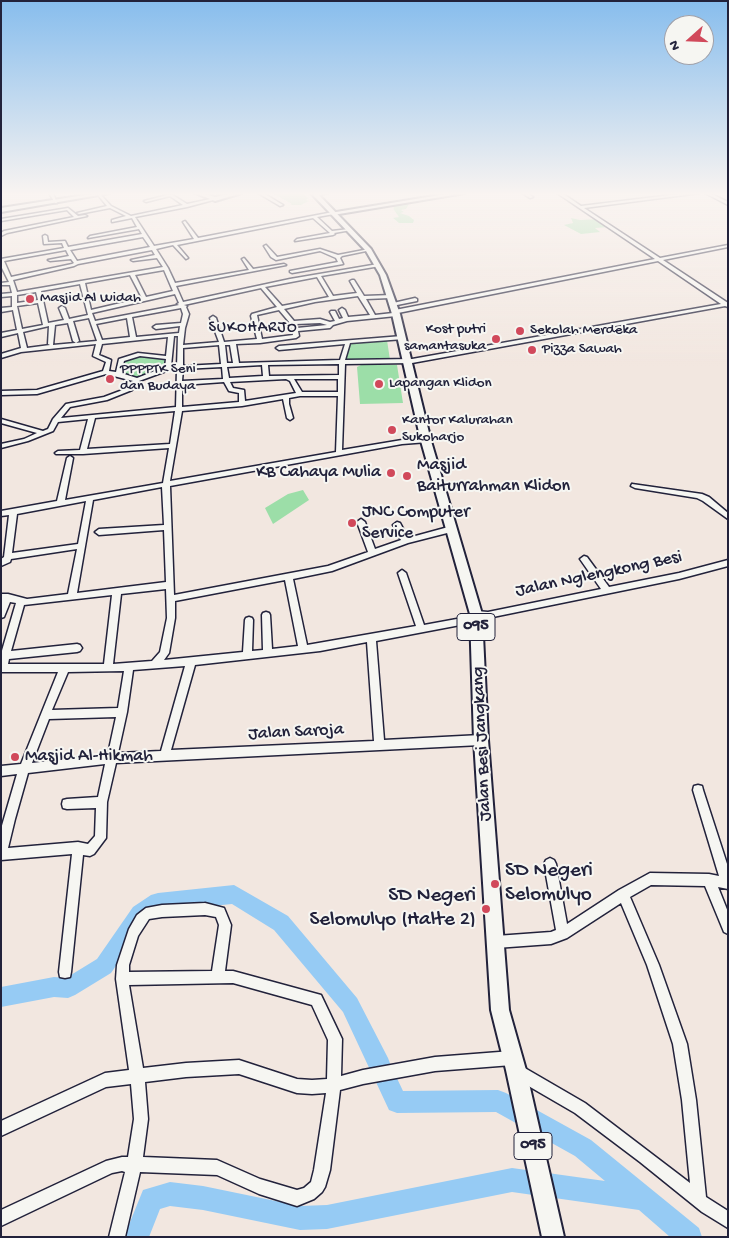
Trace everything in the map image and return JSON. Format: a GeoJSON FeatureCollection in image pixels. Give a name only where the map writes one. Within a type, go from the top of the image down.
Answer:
{"type":"FeatureCollection","features":[{"type":"Feature","properties":{"kind":"main road","name":"Jalan Besi Jangkang"},"geometry":{"type":"LineString","coordinates":[[369,251],[378,265],[393,306],[426,441],[476,617],[481,740],[500,1010],[553,1237]]}},
{"type":"Feature","properties":{"kind":"street"},"geometry":{"type":"LineString","coordinates":[[28,251],[31,256]]}},
{"type":"Feature","properties":{"kind":"street"},"geometry":{"type":"LineString","coordinates":[[24,348],[15,307],[15,294],[2,260],[58,251]]}},
{"type":"Feature","properties":{"kind":"street"},"geometry":{"type":"LineString","coordinates":[[68,251],[76,263]]}},
{"type":"Feature","properties":{"kind":"street"},"geometry":{"type":"LineString","coordinates":[[1,284],[76,263],[136,251]]}},
{"type":"Feature","properties":{"kind":"street"},"geometry":{"type":"LineString","coordinates":[[155,664],[164,653],[170,618],[166,484],[179,409],[181,383],[180,347],[186,314],[166,268],[156,251]]}},
{"type":"Feature","properties":{"kind":"street"},"geometry":{"type":"LineString","coordinates":[[180,251],[186,258]]}},
{"type":"Feature","properties":{"kind":"street"},"geometry":{"type":"LineString","coordinates":[[269,251],[273,258],[280,258],[316,251]]}},
{"type":"Feature","properties":{"kind":"street"},"geometry":{"type":"LineString","coordinates":[[322,251],[341,257],[365,251]]}},
{"type":"Feature","properties":{"kind":"street"},"geometry":{"type":"LineString","coordinates":[[646,251],[727,305]]}},
{"type":"Feature","properties":{"kind":"street"},"geometry":{"type":"LineString","coordinates":[[260,341],[254,319],[255,314],[332,298],[361,296],[393,306],[700,251]]}},
{"type":"Feature","properties":{"kind":"street"},"geometry":{"type":"LineString","coordinates":[[133,260],[159,256]]}},
{"type":"Feature","properties":{"kind":"street"},"geometry":{"type":"LineString","coordinates":[[50,260],[72,257]]}},
{"type":"Feature","properties":{"kind":"street"},"geometry":{"type":"LineString","coordinates":[[292,272],[341,263],[341,257]]}},
{"type":"Feature","properties":{"kind":"street"},"geometry":{"type":"LineString","coordinates":[[280,258],[284,265],[300,278]]}},
{"type":"Feature","properties":{"kind":"street"},"geometry":{"type":"LineString","coordinates":[[244,259],[252,270]]}},
{"type":"Feature","properties":{"kind":"street"},"geometry":{"type":"LineString","coordinates":[[1,343],[2,334],[68,321],[175,288],[252,270],[284,265]]}},
{"type":"Feature","properties":{"kind":"street"},"geometry":{"type":"LineString","coordinates":[[94,324],[142,315],[300,278],[378,265]]}},
{"type":"Feature","properties":{"kind":"street"},"geometry":{"type":"LineString","coordinates":[[1,296],[166,268]]}},
{"type":"Feature","properties":{"kind":"street"},"geometry":{"type":"LineString","coordinates":[[59,269],[62,275]]}},
{"type":"Feature","properties":{"kind":"street"},"geometry":{"type":"LineString","coordinates":[[132,274],[144,298]]}},
{"type":"Feature","properties":{"kind":"street"},"geometry":{"type":"LineString","coordinates":[[318,275],[332,298]]}},
{"type":"Feature","properties":{"kind":"street"},"geometry":{"type":"LineString","coordinates":[[352,281],[372,316]]}},
{"type":"Feature","properties":{"kind":"street"},"geometry":{"type":"LineString","coordinates":[[82,283],[100,342],[96,356],[109,361],[121,360],[140,354],[169,358]]}},
{"type":"Feature","properties":{"kind":"street"},"geometry":{"type":"LineString","coordinates":[[180,347],[260,341],[296,336],[293,324],[262,286]]}},
{"type":"Feature","properties":{"kind":"street"},"geometry":{"type":"LineString","coordinates":[[38,290],[49,325],[51,344]]}},
{"type":"Feature","properties":{"kind":"street"},"geometry":{"type":"LineString","coordinates":[[296,330],[330,326],[330,324],[346,319],[372,316],[393,306],[415,300]]}},
{"type":"Feature","properties":{"kind":"street"},"geometry":{"type":"LineString","coordinates":[[1,310],[41,301]]}},
{"type":"Feature","properties":{"kind":"street"},"geometry":{"type":"LineString","coordinates":[[1,446],[26,440],[53,428],[55,420],[70,404],[105,399],[130,389],[137,380],[168,368],[283,363],[407,361],[727,305]]}},
{"type":"Feature","properties":{"kind":"street"},"geometry":{"type":"LineString","coordinates":[[135,306],[142,315]]}},
{"type":"Feature","properties":{"kind":"street"},"geometry":{"type":"LineString","coordinates":[[62,308],[76,341]]}},
{"type":"Feature","properties":{"kind":"street"},"geometry":{"type":"LineString","coordinates":[[342,310],[346,319]]}},
{"type":"Feature","properties":{"kind":"street"},"geometry":{"type":"LineString","coordinates":[[333,312],[338,322]]}},
{"type":"Feature","properties":{"kind":"street"},"geometry":{"type":"LineString","coordinates":[[254,319],[285,314]]}},
{"type":"Feature","properties":{"kind":"street"},"geometry":{"type":"LineString","coordinates":[[128,317],[133,338]]}},
{"type":"Feature","properties":{"kind":"street"},"geometry":{"type":"LineString","coordinates":[[213,318],[222,343],[226,381],[231,390],[242,391],[242,404]]}},
{"type":"Feature","properties":{"kind":"street"},"geometry":{"type":"LineString","coordinates":[[293,324],[320,321],[330,324]]}},
{"type":"Feature","properties":{"kind":"street"},"geometry":{"type":"LineString","coordinates":[[156,327],[184,324]]}},
{"type":"Feature","properties":{"kind":"street"},"geometry":{"type":"LineString","coordinates":[[1,356],[20,350],[182,334]]}},
{"type":"Feature","properties":{"kind":"street"},"geometry":{"type":"LineString","coordinates":[[168,368],[171,335]]}},
{"type":"Feature","properties":{"kind":"street"},"geometry":{"type":"LineString","coordinates":[[279,348],[402,338]]}},
{"type":"Feature","properties":{"kind":"street"},"geometry":{"type":"LineString","coordinates":[[277,339],[283,363]]}},
{"type":"Feature","properties":{"kind":"street"},"geometry":{"type":"LineString","coordinates":[[233,342],[236,365]]}},
{"type":"Feature","properties":{"kind":"street"},"geometry":{"type":"LineString","coordinates":[[339,453],[342,362],[348,342]]}},
{"type":"Feature","properties":{"kind":"street"},"geometry":{"type":"LineString","coordinates":[[118,374],[121,360]]}},
{"type":"Feature","properties":{"kind":"street"},"geometry":{"type":"LineString","coordinates":[[106,372],[109,361]]}},
{"type":"Feature","properties":{"kind":"street"},"geometry":{"type":"LineString","coordinates":[[265,364],[266,378]]}},
{"type":"Feature","properties":{"kind":"street"},"geometry":{"type":"LineString","coordinates":[[1,393],[36,392],[106,372],[137,380]]}},
{"type":"Feature","properties":{"kind":"street"},"geometry":{"type":"LineString","coordinates":[[181,383],[287,377],[342,377]]}},
{"type":"Feature","properties":{"kind":"street"},"geometry":{"type":"LineString","coordinates":[[287,377],[292,380],[300,394]]}},
{"type":"Feature","properties":{"kind":"street"},"geometry":{"type":"LineString","coordinates":[[55,420],[242,404],[286,398],[300,394],[341,394]]}},
{"type":"Feature","properties":{"kind":"street"},"geometry":{"type":"LineString","coordinates":[[286,398],[290,418]]}},
{"type":"Feature","properties":{"kind":"street"},"geometry":{"type":"LineString","coordinates":[[100,415],[105,399]]}},
{"type":"Feature","properties":{"kind":"street"},"geometry":{"type":"LineString","coordinates":[[83,452],[92,416]]}},
{"type":"Feature","properties":{"kind":"street"},"geometry":{"type":"LineString","coordinates":[[3,421],[43,433]]}},
{"type":"Feature","properties":{"kind":"street"},"geometry":{"type":"LineString","coordinates":[[1,514],[402,442],[426,441]]}},
{"type":"Feature","properties":{"kind":"street"},"geometry":{"type":"LineString","coordinates":[[58,453],[174,446]]}},
{"type":"Feature","properties":{"kind":"street"},"geometry":{"type":"LineString","coordinates":[[60,504],[70,458]]}},
{"type":"Feature","properties":{"kind":"street"},"geometry":{"type":"LineString","coordinates":[[635,486],[699,496],[706,499],[728,517]]}},
{"type":"Feature","properties":{"kind":"street"},"geometry":{"type":"LineString","coordinates":[[72,596],[90,498]]}},
{"type":"Feature","properties":{"kind":"street"},"geometry":{"type":"LineString","coordinates":[[13,512],[4,560],[81,546]]}},
{"type":"Feature","properties":{"kind":"street"},"geometry":{"type":"LineString","coordinates":[[361,522],[373,553]]}},
{"type":"Feature","properties":{"kind":"street"},"geometry":{"type":"LineString","coordinates":[[397,525],[406,541]]}},
{"type":"Feature","properties":{"kind":"street"},"geometry":{"type":"LineString","coordinates":[[99,532],[168,527]]}},
{"type":"Feature","properties":{"kind":"street"},"geometry":{"type":"LineString","coordinates":[[170,599],[329,569],[406,541],[452,529]]}},
{"type":"Feature","properties":{"kind":"street"},"geometry":{"type":"LineString","coordinates":[[584,559],[607,590]]}},
{"type":"Feature","properties":{"kind":"street","name":"Jalan Nglengkong Besi"},"geometry":{"type":"LineString","coordinates":[[2,668],[129,667],[303,649],[420,630],[679,576],[728,563]]}},
{"type":"Feature","properties":{"kind":"street"},"geometry":{"type":"LineString","coordinates":[[402,573],[420,630]]}},
{"type":"Feature","properties":{"kind":"street"},"geometry":{"type":"LineString","coordinates":[[289,578],[303,649]]}},
{"type":"Feature","properties":{"kind":"street"},"geometry":{"type":"LineString","coordinates":[[1,615],[5,597],[27,602],[170,585]]}},
{"type":"Feature","properties":{"kind":"street"},"geometry":{"type":"LineString","coordinates":[[108,668],[117,592]]}},
{"type":"Feature","properties":{"kind":"street"},"geometry":{"type":"LineString","coordinates":[[2,668],[22,600]]}},
{"type":"Feature","properties":{"kind":"street"},"geometry":{"type":"LineString","coordinates":[[266,615],[268,653]]}},
{"type":"Feature","properties":{"kind":"street"},"geometry":{"type":"LineString","coordinates":[[247,654],[249,620]]}},
{"type":"Feature","properties":{"kind":"street"},"geometry":{"type":"LineString","coordinates":[[371,639],[378,744]]}},
{"type":"Feature","properties":{"kind":"street"},"geometry":{"type":"LineString","coordinates":[[7,655],[77,648]]}},
{"type":"Feature","properties":{"kind":"street"},"geometry":{"type":"LineString","coordinates":[[32,668],[40,652]]}},
{"type":"Feature","properties":{"kind":"street"},"geometry":{"type":"LineString","coordinates":[[164,653],[177,662]]}},
{"type":"Feature","properties":{"kind":"street"},"geometry":{"type":"LineString","coordinates":[[165,755],[191,662]]}},
{"type":"Feature","properties":{"kind":"street"},"geometry":{"type":"LineString","coordinates":[[64,669],[24,769],[9,819],[2,854],[78,848],[90,850],[100,838],[102,802],[113,758],[129,667]]}},
{"type":"Feature","properties":{"kind":"street"},"geometry":{"type":"LineString","coordinates":[[45,715],[122,712]]}},
{"type":"Feature","properties":{"kind":"street","name":"Jalan Saroja"},"geometry":{"type":"LineString","coordinates":[[1,771],[113,758],[273,752],[378,744],[481,740]]}},
{"type":"Feature","properties":{"kind":"street"},"geometry":{"type":"LineString","coordinates":[[496,942],[551,938],[563,934],[623,894],[650,879],[709,880],[727,883],[698,790]]}},
{"type":"Feature","properties":{"kind":"street"},"geometry":{"type":"LineString","coordinates":[[67,804],[102,802]]}},
{"type":"Feature","properties":{"kind":"street"},"geometry":{"type":"LineString","coordinates":[[65,972],[78,848]]}},
{"type":"Feature","properties":{"kind":"street"},"geometry":{"type":"LineString","coordinates":[[550,864],[563,934]]}},
{"type":"Feature","properties":{"kind":"street"},"geometry":{"type":"LineString","coordinates":[[709,880],[728,928]]}},
{"type":"Feature","properties":{"kind":"street"},"geometry":{"type":"LineString","coordinates":[[623,894],[653,965],[680,1044],[689,1100],[699,1201]]}},
{"type":"Feature","properties":{"kind":"street"},"geometry":{"type":"LineString","coordinates":[[117,1237],[135,1163],[140,1119],[137,1076],[122,979],[123,965],[133,933],[146,914],[162,911],[205,909],[220,912],[225,925],[218,976]]}},
{"type":"Feature","properties":{"kind":"street"},"geometry":{"type":"LineString","coordinates":[[1,1218],[111,1166],[135,1163],[217,1168],[259,1186],[296,1198],[308,1194],[317,1187],[322,1170],[336,1062],[335,1039],[316,1000],[232,977],[122,979]]}},
{"type":"Feature","properties":{"kind":"street"},"geometry":{"type":"LineString","coordinates":[[1,1129],[105,1080],[186,1070],[239,1067],[297,1086],[312,1087],[334,1085],[362,1077],[435,1064],[514,1064],[580,1108],[699,1201],[728,1220]]}},
{"type":"Feature","properties":{"kind":"green space","name":"Lapangan Klidon"},"geometry":{"type":"Polygon","coordinates":[[[387,340],[390,360],[345,361],[349,343],[387,340]]]}},
{"type":"Feature","properties":{"kind":"green space"},"geometry":{"type":"Polygon","coordinates":[[[140,354],[169,358],[168,368],[137,380],[118,374],[121,360],[140,354]]]}},
{"type":"Feature","properties":{"kind":"green space","name":"Lapangan Klidon"},"geometry":{"type":"Polygon","coordinates":[[[361,365],[397,365],[403,403],[360,404],[357,367],[361,365]]]}},
{"type":"Feature","properties":{"kind":"green space"},"geometry":{"type":"Polygon","coordinates":[[[303,490],[309,500],[273,524],[265,508],[288,494],[303,490]]]}},
{"type":"Feature","properties":{"kind":"waterway"},"geometry":{"type":"LineString","coordinates":[[1,997],[54,987],[68,988],[104,966],[140,914],[158,902],[234,894],[281,923],[350,1005],[380,1066]]}},
{"type":"Feature","properties":{"kind":"waterway"},"geometry":{"type":"LineString","coordinates":[[386,1080],[397,1102],[498,1101],[583,1148],[690,1237]]}},
{"type":"Feature","properties":{"kind":"waterway"},"geometry":{"type":"LineString","coordinates":[[136,1237],[152,1199],[170,1194],[203,1198],[300,1218],[327,1217],[512,1180],[644,1199]]}},
{"type":"Feature","properties":{"kind":"place","name":"Masjid Al Widah"},"geometry":{"type":"Point","coordinates":[30,299]}},
{"type":"Feature","properties":{"kind":"place","name":"Sekolah Merdeka"},"geometry":{"type":"Point","coordinates":[520,331]}},
{"type":"Feature","properties":{"kind":"place","name":"Kost putri samantasuka"},"geometry":{"type":"Point","coordinates":[496,339]}},
{"type":"Feature","properties":{"kind":"place","name":"Pizza Sawah"},"geometry":{"type":"Point","coordinates":[532,350]}},
{"type":"Feature","properties":{"kind":"place","name":"PPPPTK Seni dan Budaya"},"geometry":{"type":"Point","coordinates":[110,379]}},
{"type":"Feature","properties":{"kind":"place","name":"Lapangan Klidon"},"geometry":{"type":"Point","coordinates":[379,384]}},
{"type":"Feature","properties":{"kind":"place","name":"Kantor Kalurahan Sukoharjo"},"geometry":{"type":"Point","coordinates":[392,430]}},
{"type":"Feature","properties":{"kind":"place","name":"KB Cahaya Mulia"},"geometry":{"type":"Point","coordinates":[391,473]}},
{"type":"Feature","properties":{"kind":"place","name":"Masjid Baiturrahman Klidon"},"geometry":{"type":"Point","coordinates":[407,476]}},
{"type":"Feature","properties":{"kind":"place","name":"JNC Computer Service"},"geometry":{"type":"Point","coordinates":[352,523]}},
{"type":"Feature","properties":{"kind":"place","name":"Masjid Al-Hikmah"},"geometry":{"type":"Point","coordinates":[15,757]}},
{"type":"Feature","properties":{"kind":"place","name":"SD Negeri Selomulyo"},"geometry":{"type":"Point","coordinates":[495,884]}},
{"type":"Feature","properties":{"kind":"place","name":"SD Negeri Selomulyo (Halte 2)"},"geometry":{"type":"Point","coordinates":[486,909]}},
{"type":"Feature","properties":{"kind":"district","name":"SUKOHARJO"},"geometry":{"type":"Point","coordinates":[253,329]}}]}
